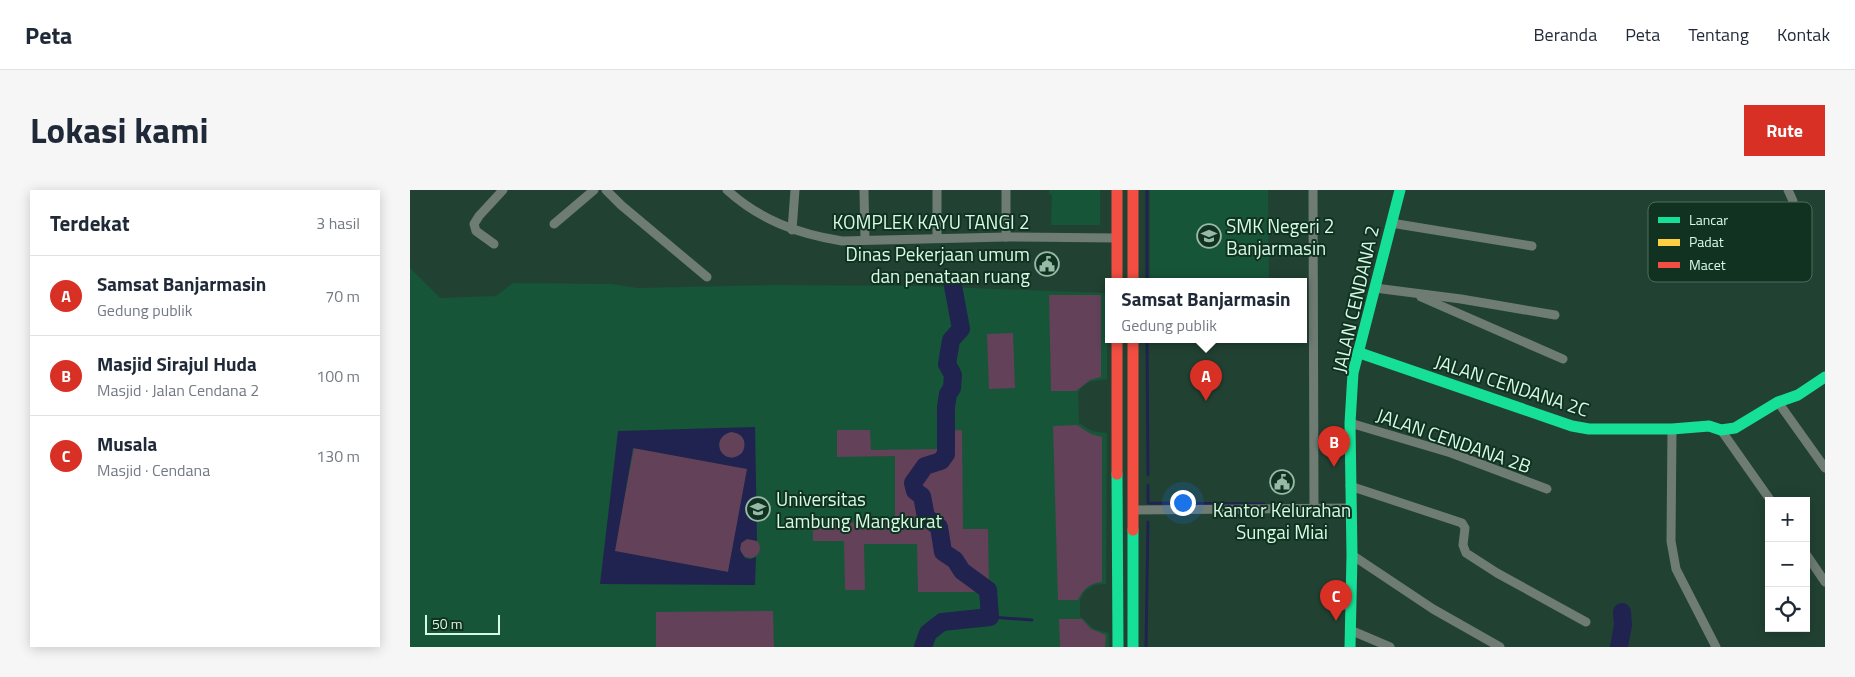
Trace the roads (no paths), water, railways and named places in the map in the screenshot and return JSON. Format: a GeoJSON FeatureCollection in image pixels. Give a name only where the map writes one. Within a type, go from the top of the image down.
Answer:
{"type":"FeatureCollection","features":[{"type":"Feature","properties":{"kind":"main road"},"geometry":{"type":"LineString","coordinates":[[1117,190],[1117,278]]}},
{"type":"Feature","properties":{"kind":"main road"},"geometry":{"type":"LineString","coordinates":[[1133,190],[1133,278]]}},
{"type":"Feature","properties":{"kind":"main road","name":"JALAN CENDANA 2"},"geometry":{"type":"LineString","coordinates":[[1350,647],[1352,555],[1350,486],[1351,393],[1357,352],[1376,288],[1400,190]]}},
{"type":"Feature","properties":{"kind":"main road"},"geometry":{"type":"LineString","coordinates":[[1117,343],[1118,647]]}},
{"type":"Feature","properties":{"kind":"main road"},"geometry":{"type":"LineString","coordinates":[[1133,343],[1133,647]]}},
{"type":"Feature","properties":{"kind":"main road","name":"JALAN CENDANA 2C"},"geometry":{"type":"LineString","coordinates":[[1357,352],[1572,426],[1589,429],[1672,429],[1709,426],[1721,430],[1735,428],[1778,402],[1798,395],[1825,377]]}},
{"type":"Feature","properties":{"kind":"street"},"geometry":{"type":"LineString","coordinates":[[494,244],[476,230],[474,224],[478,216],[503,190]]}},
{"type":"Feature","properties":{"kind":"street"},"geometry":{"type":"LineString","coordinates":[[554,224],[594,190]]}},
{"type":"Feature","properties":{"kind":"street"},"geometry":{"type":"LineString","coordinates":[[606,190],[621,205],[707,277]]}},
{"type":"Feature","properties":{"kind":"street","name":"KOMPLEK KAYU TANGI 2"},"geometry":{"type":"LineString","coordinates":[[727,190],[748,207],[792,230],[842,241],[1006,237],[1117,238]]}},
{"type":"Feature","properties":{"kind":"street"},"geometry":{"type":"LineString","coordinates":[[792,230],[795,190]]}},
{"type":"Feature","properties":{"kind":"street"},"geometry":{"type":"LineString","coordinates":[[864,190],[865,240]]}},
{"type":"Feature","properties":{"kind":"street"},"geometry":{"type":"LineString","coordinates":[[937,190],[937,238]]}},
{"type":"Feature","properties":{"kind":"street"},"geometry":{"type":"LineString","coordinates":[[1006,190],[1006,237]]}},
{"type":"Feature","properties":{"kind":"street"},"geometry":{"type":"LineString","coordinates":[[1313,190],[1314,508]]}},
{"type":"Feature","properties":{"kind":"street"},"geometry":{"type":"LineString","coordinates":[[1788,190],[1792,201]]}},
{"type":"Feature","properties":{"kind":"street"},"geometry":{"type":"LineString","coordinates":[[1391,223],[1532,246]]}},
{"type":"Feature","properties":{"kind":"street"},"geometry":{"type":"LineString","coordinates":[[1376,288],[1555,314]]}},
{"type":"Feature","properties":{"kind":"street"},"geometry":{"type":"LineString","coordinates":[[1411,293],[1563,359]]}},
{"type":"Feature","properties":{"kind":"street"},"geometry":{"type":"LineString","coordinates":[[1778,402],[1825,468]]}},
{"type":"Feature","properties":{"kind":"street","name":"JALAN CENDANA 2B"},"geometry":{"type":"LineString","coordinates":[[1350,423],[1451,453],[1547,489]]}},
{"type":"Feature","properties":{"kind":"street"},"geometry":{"type":"LineString","coordinates":[[1672,429],[1671,541],[1676,569],[1716,647]]}},
{"type":"Feature","properties":{"kind":"street"},"geometry":{"type":"LineString","coordinates":[[1721,430],[1768,497]]}},
{"type":"Feature","properties":{"kind":"street"},"geometry":{"type":"LineString","coordinates":[[1350,486],[1462,523],[1465,528],[1463,545],[1466,553],[1497,573],[1586,622]]}},
{"type":"Feature","properties":{"kind":"street"},"geometry":{"type":"LineString","coordinates":[[1133,510],[1351,508]]}},
{"type":"Feature","properties":{"kind":"street"},"geometry":{"type":"LineString","coordinates":[[1352,555],[1433,609],[1500,647]]}},
{"type":"Feature","properties":{"kind":"street"},"geometry":{"type":"LineString","coordinates":[[1810,560],[1825,582]]}},
{"type":"Feature","properties":{"kind":"street"},"geometry":{"type":"LineString","coordinates":[[1350,630],[1390,647]]}},
{"type":"Feature","properties":{"kind":"waterway"},"geometry":{"type":"LineString","coordinates":[[1147,190],[1147,278]]}},
{"type":"Feature","properties":{"kind":"waterway"},"geometry":{"type":"LineString","coordinates":[[923,647],[928,633],[942,622],[990,617],[988,590],[962,571],[955,560],[943,552],[939,527],[926,517],[922,496],[915,491],[913,483],[925,466],[941,461],[946,454],[946,407],[948,394],[952,388],[953,375],[947,364],[951,340],[961,329],[953,286]]}},
{"type":"Feature","properties":{"kind":"waterway"},"geometry":{"type":"LineString","coordinates":[[1147,343],[1148,475]]}},
{"type":"Feature","properties":{"kind":"waterway"},"geometry":{"type":"LineString","coordinates":[[1148,485],[1148,503],[1264,504]]}},
{"type":"Feature","properties":{"kind":"waterway"},"geometry":{"type":"LineString","coordinates":[[1146,647],[1148,522]]}},
{"type":"Feature","properties":{"kind":"waterway"},"geometry":{"type":"LineString","coordinates":[[1619,647],[1623,625],[1622,612]]}},
{"type":"Feature","properties":{"kind":"waterway"},"geometry":{"type":"LineString","coordinates":[[990,617],[1032,620]]}},
{"type":"Feature","properties":{"kind":"place","name":"SMK Negeri 2 Banjarmasin"},"geometry":{"type":"Point","coordinates":[1209,236]}},
{"type":"Feature","properties":{"kind":"place","name":"Dinas Pekerjaan umum dan penataan ruang"},"geometry":{"type":"Point","coordinates":[1047,264]}},
{"type":"Feature","properties":{"kind":"place","name":"Samsat Banjarmasin"},"geometry":{"type":"Point","coordinates":[1206,401]}},
{"type":"Feature","properties":{"kind":"place","name":"Masjid Sirajul Huda"},"geometry":{"type":"Point","coordinates":[1334,467]}},
{"type":"Feature","properties":{"kind":"place","name":"Kantor Kelurahan Sungai Miai"},"geometry":{"type":"Point","coordinates":[1282,482]}},
{"type":"Feature","properties":{"kind":"place","name":"Universitas Lambung Mangkurat"},"geometry":{"type":"Point","coordinates":[758,509]}},
{"type":"Feature","properties":{"kind":"place","name":"Musala"},"geometry":{"type":"Point","coordinates":[1336,621]}}]}
